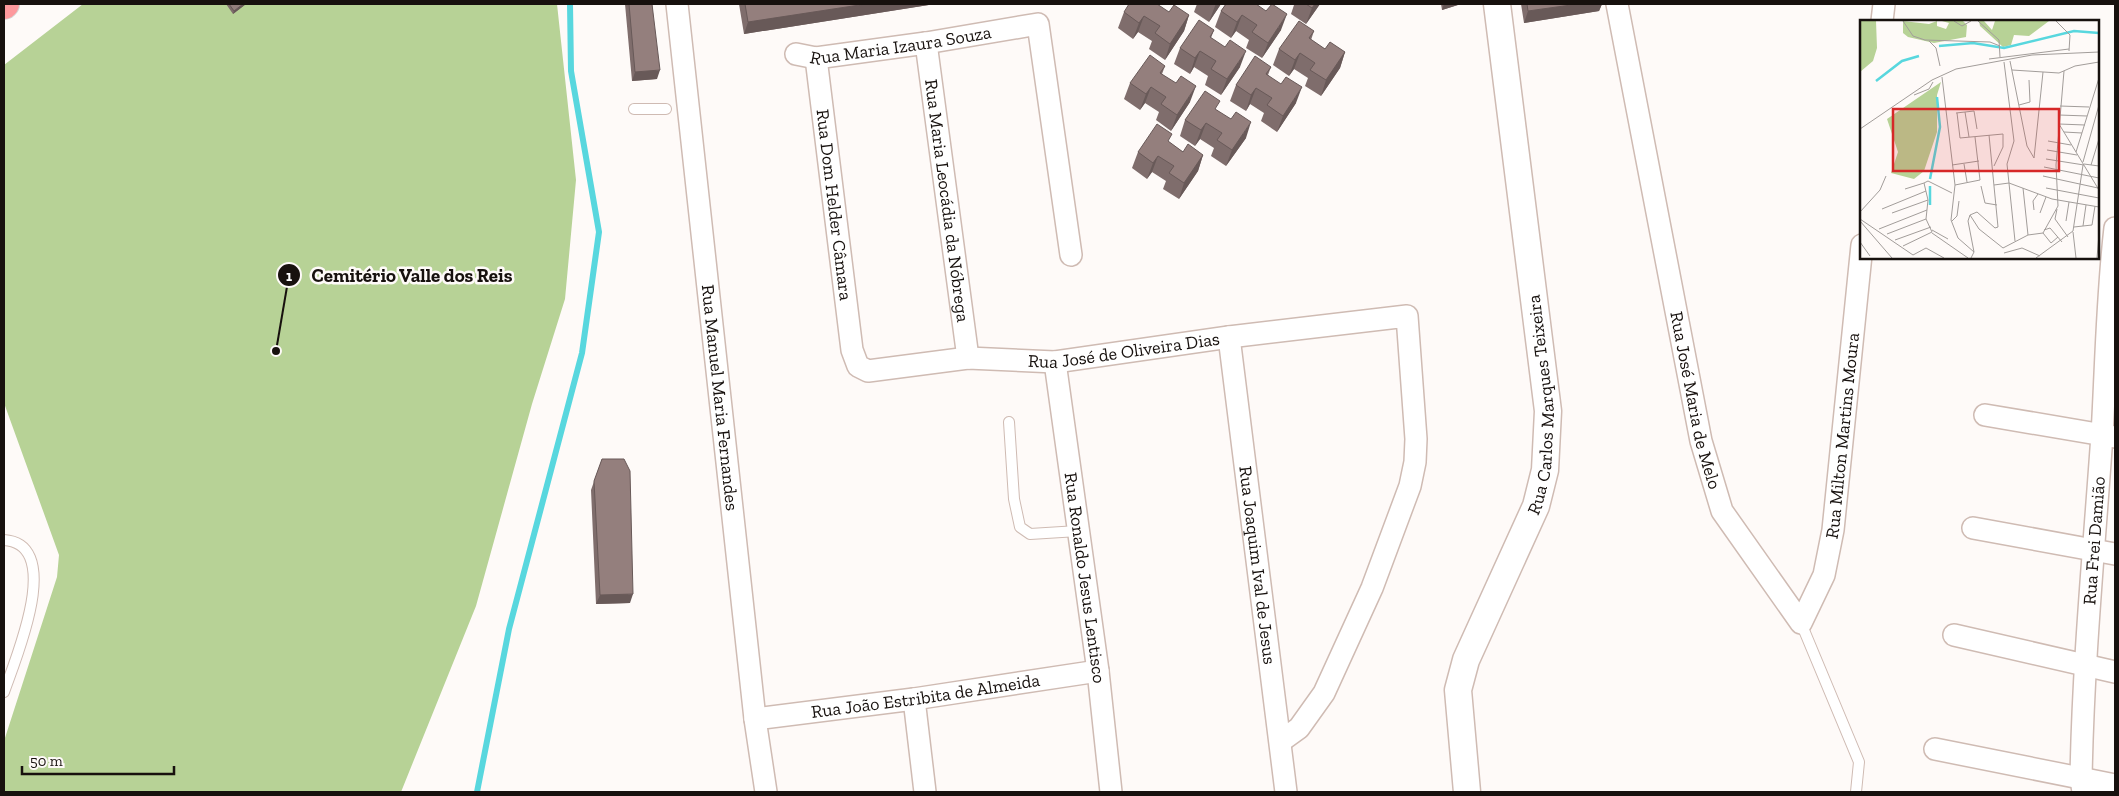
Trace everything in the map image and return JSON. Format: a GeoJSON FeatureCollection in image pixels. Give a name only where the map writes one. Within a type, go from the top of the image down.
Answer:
{"type":"FeatureCollection","features":[{"type":"Feature","properties":{"kind":"street","name":"Rua Manuel Maria Fernandes"},"geometry":{"type":"LineString","coordinates":[[677,4],[692,62],[755,719],[766,792]]}},
{"type":"Feature","properties":{"kind":"street","name":"Rua Carlos Marques Teixeira"},"geometry":{"type":"LineString","coordinates":[[1467,792],[1458,690],[1466,660],[1536,506],[1545,470],[1548,436],[1546,401],[1497,4]]}},
{"type":"Feature","properties":{"kind":"street","name":"Rua José Maria de Melo"},"geometry":{"type":"LineString","coordinates":[[1617,4],[1701,441],[1711,480],[1722,511],[1801,623]]}},
{"type":"Feature","properties":{"kind":"street"},"geometry":{"type":"LineString","coordinates":[[1882,20],[1884,4]]}},
{"type":"Feature","properties":{"kind":"street","name":"Rua Maria Izaura Souza"},"geometry":{"type":"LineString","coordinates":[[806,56],[926,43],[1005,28],[1038,24],[1071,256]]}},
{"type":"Feature","properties":{"kind":"street","name":"Rua Maria Leocádia da Nóbrega"},"geometry":{"type":"LineString","coordinates":[[926,43],[968,358]]}},
{"type":"Feature","properties":{"kind":"street","name":"Rua Dom Helder Câmara"},"geometry":{"type":"LineString","coordinates":[[806,56],[852,350]]}},
{"type":"Feature","properties":{"kind":"street","name":"Rua Frei Damião"},"geometry":{"type":"LineString","coordinates":[[2082,786],[2085,666],[2092,552],[2109,436],[2109,276],[2115,228]]}},
{"type":"Feature","properties":{"kind":"street","name":"Rua Milton Martins Moura"},"geometry":{"type":"LineString","coordinates":[[1801,623],[1824,575],[1833,530],[1861,259]]}},
{"type":"Feature","properties":{"kind":"street","name":"Rua José de Oliveira Dias"},"geometry":{"type":"LineString","coordinates":[[852,350],[858,366],[868,370],[968,358],[1054,362],[1229,337],[1408,316],[1416,439],[1415,462],[1410,486],[1372,588],[1324,693],[1299,728],[1281,741]]}},
{"type":"Feature","properties":{"kind":"street","name":"Rua Joaquim Ival de Jesus"},"geometry":{"type":"LineString","coordinates":[[1229,337],[1286,792]]}},
{"type":"Feature","properties":{"kind":"street","name":"Rua Ronaldo Jesus Lentisco"},"geometry":{"type":"LineString","coordinates":[[1054,362],[1098,671],[1112,792]]}},
{"type":"Feature","properties":{"kind":"street"},"geometry":{"type":"LineString","coordinates":[[1985,414],[2109,436]]}},
{"type":"Feature","properties":{"kind":"street"},"geometry":{"type":"LineString","coordinates":[[1973,528],[2092,552],[2115,554]]}},
{"type":"Feature","properties":{"kind":"street"},"geometry":{"type":"LineString","coordinates":[[1954,635],[2115,672]]}},
{"type":"Feature","properties":{"kind":"street","name":"Rua João Estribita de Almeida"},"geometry":{"type":"LineString","coordinates":[[755,719],[914,699],[1098,671]]}},
{"type":"Feature","properties":{"kind":"street"},"geometry":{"type":"LineString","coordinates":[[914,699],[925,792]]}},
{"type":"Feature","properties":{"kind":"street"},"geometry":{"type":"LineString","coordinates":[[1935,749],[2082,786],[2115,785]]}},
{"type":"Feature","properties":{"kind":"lane"},"geometry":{"type":"LineString","coordinates":[[634,109],[666,109]]}},
{"type":"Feature","properties":{"kind":"lane"},"geometry":{"type":"LineString","coordinates":[[1009,422],[1014,499],[1020,527],[1030,534],[1078,531]]}},
{"type":"Feature","properties":{"kind":"lane"},"geometry":{"type":"LineString","coordinates":[[4,540],[13,541],[24,546],[34,562],[35,581],[22,639],[4,692]]}},
{"type":"Feature","properties":{"kind":"lane","name":"Rua José Maria de Melo"},"geometry":{"type":"LineString","coordinates":[[1801,623],[1859,762],[1856,792]]}},
{"type":"Feature","properties":{"kind":"green space"},"geometry":{"type":"Polygon","coordinates":[[[83,4],[557,4],[576,180],[565,299],[532,404],[476,606],[401,792],[4,792],[4,741],[57,577],[59,555],[4,403],[4,65],[83,4]]]}},
{"type":"Feature","properties":{"kind":"building"},"geometry":{"type":"Polygon","coordinates":[[[229,4],[243,4],[234,11],[229,4]]]}},
{"type":"Feature","properties":{"kind":"building"},"geometry":{"type":"Polygon","coordinates":[[[629,4],[652,4],[660,70],[635,72],[629,4]]]}},
{"type":"Feature","properties":{"kind":"building"},"geometry":{"type":"Polygon","coordinates":[[[745,4],[866,4],[748,22],[745,4]]]}},
{"type":"Feature","properties":{"kind":"building"},"geometry":{"type":"Polygon","coordinates":[[[1129,4],[1157,4],[1169,12],[1174,5],[1189,15],[1170,44],[1155,33],[1160,26],[1144,16],[1139,23],[1124,12],[1129,4]]]}},
{"type":"Feature","properties":{"kind":"building"},"geometry":{"type":"Polygon","coordinates":[[[1226,4],[1256,4],[1266,11],[1272,4],[1287,14],[1268,43],[1252,32],[1257,25],[1242,15],[1237,22],[1221,11],[1226,4]]]}},
{"type":"Feature","properties":{"kind":"building"},"geometry":{"type":"Polygon","coordinates":[[[1306,4],[1315,4],[1312,8],[1306,4]]]}},
{"type":"Feature","properties":{"kind":"building"},"geometry":{"type":"Polygon","coordinates":[[[1527,4],[1578,4],[1528,11],[1527,4]]]}},
{"type":"Feature","properties":{"kind":"building"},"geometry":{"type":"Polygon","coordinates":[[[1199,20],[1214,30],[1210,37],[1225,47],[1230,40],[1246,51],[1227,79],[1211,69],[1216,61],[1200,51],[1195,58],[1180,48],[1199,20]]]}},
{"type":"Feature","properties":{"kind":"building"},"geometry":{"type":"Polygon","coordinates":[[[1299,21],[1314,31],[1309,38],[1325,49],[1330,42],[1345,52],[1326,80],[1310,70],[1315,63],[1300,53],[1295,60],[1279,49],[1299,21]]]}},
{"type":"Feature","properties":{"kind":"building"},"geometry":{"type":"Polygon","coordinates":[[[1150,55],[1165,66],[1160,73],[1176,83],[1181,76],[1196,86],[1177,115],[1161,104],[1166,97],[1151,87],[1146,94],[1130,83],[1150,55]]]}},
{"type":"Feature","properties":{"kind":"building"},"geometry":{"type":"Polygon","coordinates":[[[1255,56],[1271,67],[1266,74],[1281,84],[1286,77],[1302,87],[1283,116],[1267,105],[1272,98],[1256,88],[1251,95],[1236,85],[1255,56]]]}},
{"type":"Feature","properties":{"kind":"building"},"geometry":{"type":"Polygon","coordinates":[[[1205,91],[1220,101],[1215,109],[1231,119],[1236,112],[1251,122],[1232,150],[1217,140],[1222,133],[1206,123],[1201,130],[1185,120],[1205,91]]]}},
{"type":"Feature","properties":{"kind":"building"},"geometry":{"type":"Polygon","coordinates":[[[1157,124],[1172,134],[1168,141],[1183,152],[1188,144],[1203,155],[1184,183],[1169,173],[1174,166],[1158,156],[1153,163],[1138,152],[1157,124]]]}},
{"type":"Feature","properties":{"kind":"building"},"geometry":{"type":"Polygon","coordinates":[[[602,459],[624,459],[630,471],[633,594],[600,595],[594,481],[602,459]]]}},
{"type":"Feature","properties":{"kind":"waterway"},"geometry":{"type":"LineString","coordinates":[[477,792],[509,629],[582,353],[599,232],[571,71],[570,4]]}},
{"type":"Feature","properties":{"kind":"place","name":"Cemitério Valle dos Reis"},"geometry":{"type":"Point","coordinates":[276,351]}}]}
